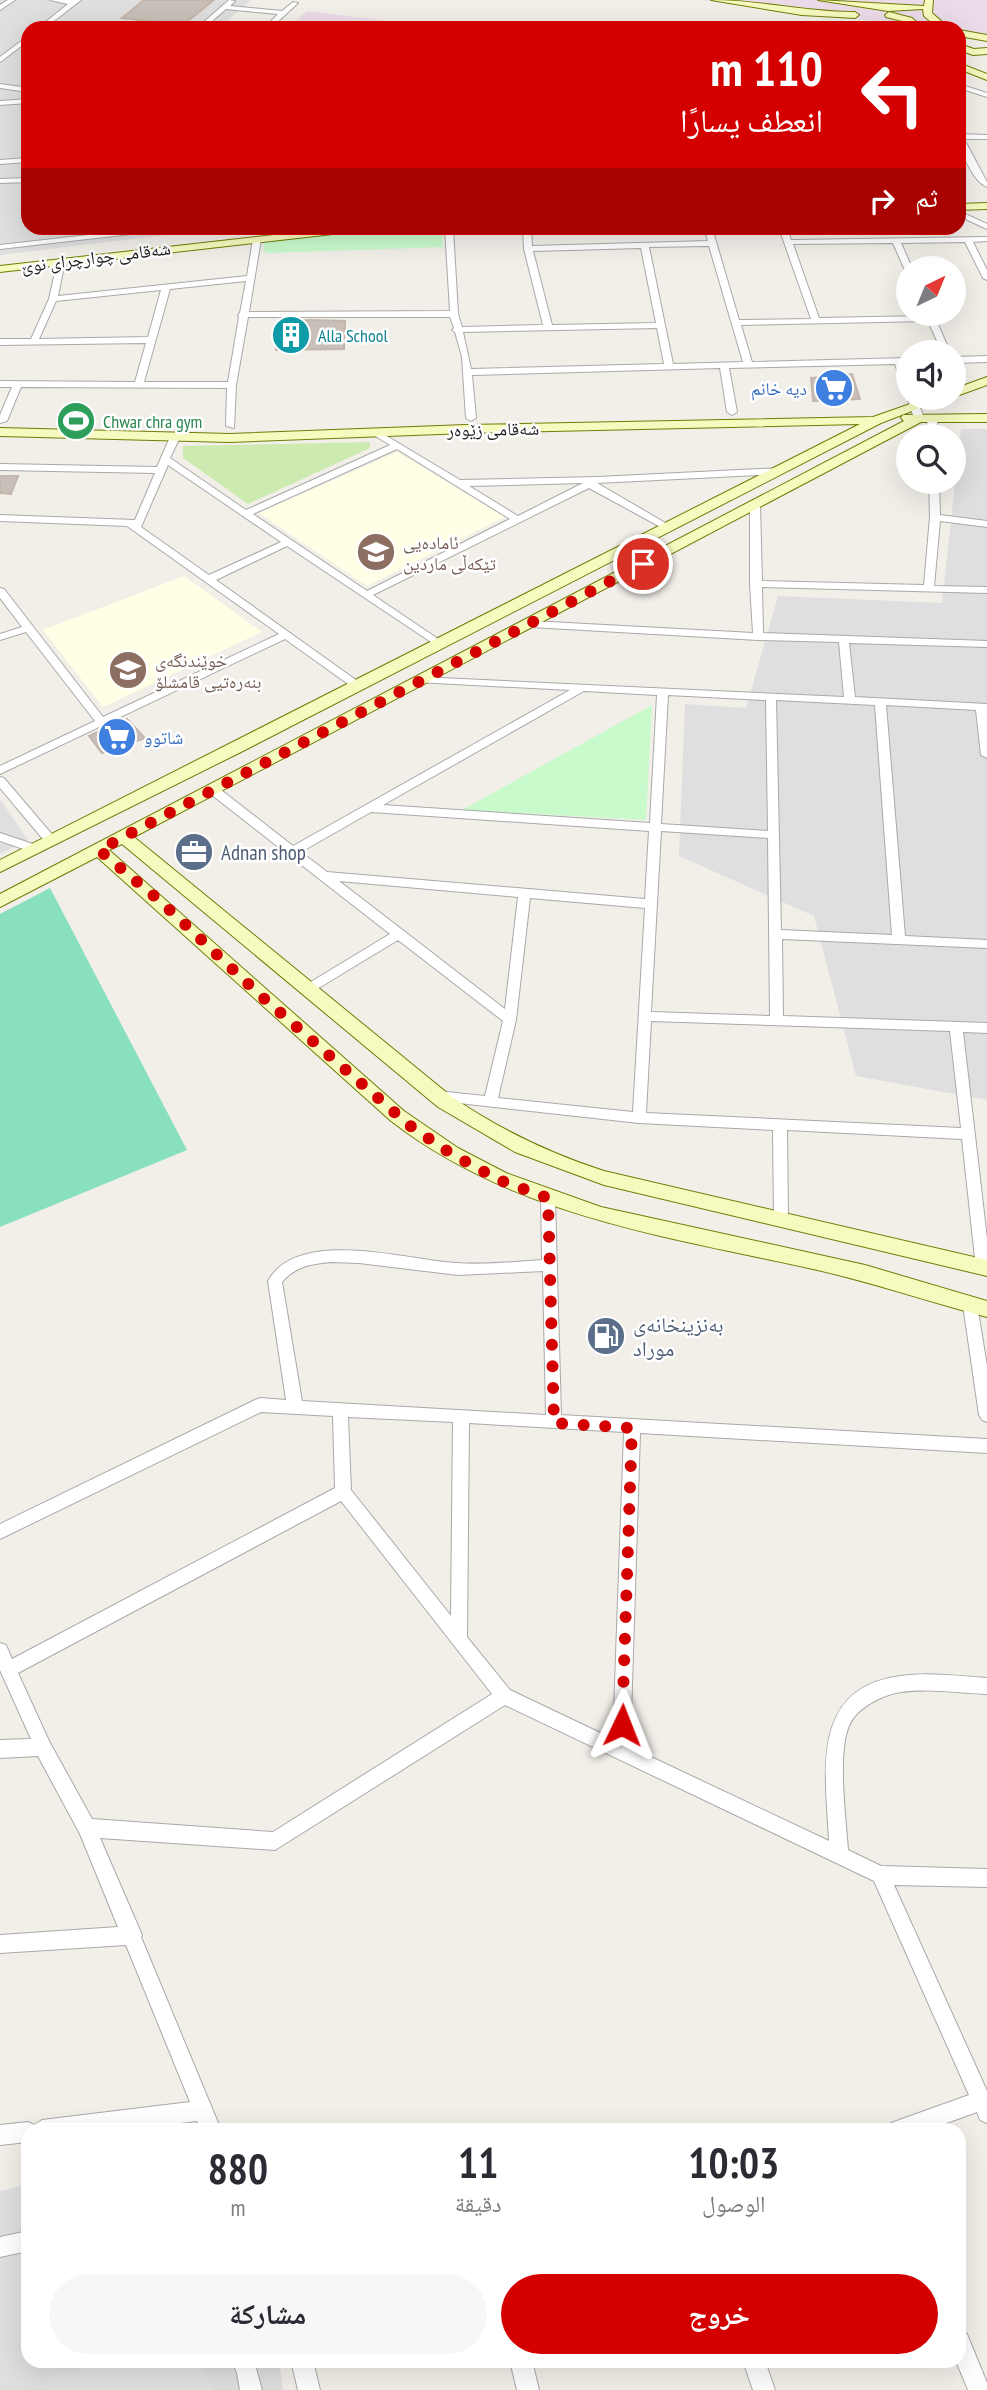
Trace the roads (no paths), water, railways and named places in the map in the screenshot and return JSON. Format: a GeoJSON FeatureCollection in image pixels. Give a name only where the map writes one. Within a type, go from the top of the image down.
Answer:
{"type":"FeatureCollection","features":[{"type":"Feature","properties":{"kind":"street"},"geometry":{"type":"LineString","coordinates":[[0,8],[12,0]]}},
{"type":"Feature","properties":{"kind":"street"},"geometry":{"type":"LineString","coordinates":[[53,0],[76,1]]}},
{"type":"Feature","properties":{"kind":"street"},"geometry":{"type":"LineString","coordinates":[[208,21],[233,0]]}},
{"type":"Feature","properties":{"kind":"street"},"geometry":{"type":"LineString","coordinates":[[718,0],[807,13],[892,15],[918,7],[930,0]]}},
{"type":"Feature","properties":{"kind":"street"},"geometry":{"type":"LineString","coordinates":[[718,0],[730,5],[821,21]]}},
{"type":"Feature","properties":{"kind":"street"},"geometry":{"type":"LineString","coordinates":[[822,0],[887,8],[918,7]]}},
{"type":"Feature","properties":{"kind":"street"},"geometry":{"type":"LineString","coordinates":[[930,0],[927,15],[935,21]]}},
{"type":"Feature","properties":{"kind":"street"},"geometry":{"type":"LineString","coordinates":[[50,21],[76,1]]}},
{"type":"Feature","properties":{"kind":"street"},"geometry":{"type":"LineString","coordinates":[[274,21],[295,3]]}},
{"type":"Feature","properties":{"kind":"street"},"geometry":{"type":"LineString","coordinates":[[225,7],[283,13]]}},
{"type":"Feature","properties":{"kind":"street"},"geometry":{"type":"LineString","coordinates":[[917,21],[918,7]]}},
{"type":"Feature","properties":{"kind":"street"},"geometry":{"type":"LineString","coordinates":[[841,21],[855,15]]}},
{"type":"Feature","properties":{"kind":"street"},"geometry":{"type":"LineString","coordinates":[[892,15],[906,21]]}},
{"type":"Feature","properties":{"kind":"street"},"geometry":{"type":"LineString","coordinates":[[966,36],[986,39]]}},
{"type":"Feature","properties":{"kind":"street"},"geometry":{"type":"LineString","coordinates":[[966,43],[986,39]]}},
{"type":"Feature","properties":{"kind":"street"},"geometry":{"type":"LineString","coordinates":[[0,60],[21,44]]}},
{"type":"Feature","properties":{"kind":"street"},"geometry":{"type":"LineString","coordinates":[[966,48],[973,52],[987,51]]}},
{"type":"Feature","properties":{"kind":"street"},"geometry":{"type":"LineString","coordinates":[[966,69],[987,77]]}},
{"type":"Feature","properties":{"kind":"street"},"geometry":{"type":"LineString","coordinates":[[966,77],[987,85]]}},
{"type":"Feature","properties":{"kind":"street"},"geometry":{"type":"LineString","coordinates":[[0,86],[21,89]]}},
{"type":"Feature","properties":{"kind":"street"},"geometry":{"type":"LineString","coordinates":[[966,88],[987,95]]}},
{"type":"Feature","properties":{"kind":"street"},"geometry":{"type":"LineString","coordinates":[[2,105],[21,102]]}},
{"type":"Feature","properties":{"kind":"street"},"geometry":{"type":"LineString","coordinates":[[966,137],[987,137]]}},
{"type":"Feature","properties":{"kind":"street"},"geometry":{"type":"LineString","coordinates":[[966,151],[982,182],[987,185]]}},
{"type":"Feature","properties":{"kind":"street"},"geometry":{"type":"LineString","coordinates":[[0,162],[21,160]]}},
{"type":"Feature","properties":{"kind":"street"},"geometry":{"type":"LineString","coordinates":[[0,181],[21,180]]}},
{"type":"Feature","properties":{"kind":"street"},"geometry":{"type":"LineString","coordinates":[[966,202],[987,204]]}},
{"type":"Feature","properties":{"kind":"street"},"geometry":{"type":"LineString","coordinates":[[966,206],[987,204]]}},
{"type":"Feature","properties":{"kind":"street"},"geometry":{"type":"LineString","coordinates":[[966,218],[987,227]]}},
{"type":"Feature","properties":{"kind":"street"},"geometry":{"type":"LineString","coordinates":[[54,240],[55,235]]}},
{"type":"Feature","properties":{"kind":"street"},"geometry":{"type":"LineString","coordinates":[[0,247],[93,235]]}},
{"type":"Feature","properties":{"kind":"street","name":"شەقامی چوارچرای نوێ"},"geometry":{"type":"LineString","coordinates":[[0,261],[233,235]]}},
{"type":"Feature","properties":{"kind":"street","name":"شەقامی چوارچرای نوێ"},"geometry":{"type":"LineString","coordinates":[[0,269],[292,235]]}},
{"type":"Feature","properties":{"kind":"street"},"geometry":{"type":"LineString","coordinates":[[449,235],[454,314],[456,330],[466,357],[471,418]]}},
{"type":"Feature","properties":{"kind":"street"},"geometry":{"type":"LineString","coordinates":[[527,235],[528,249],[548,327]]}},
{"type":"Feature","properties":{"kind":"street"},"geometry":{"type":"LineString","coordinates":[[710,235],[748,365]]}},
{"type":"Feature","properties":{"kind":"street"},"geometry":{"type":"LineString","coordinates":[[786,235],[816,321]]}},
{"type":"Feature","properties":{"kind":"street"},"geometry":{"type":"LineString","coordinates":[[232,426],[232,385],[257,239]]}},
{"type":"Feature","properties":{"kind":"street"},"geometry":{"type":"LineString","coordinates":[[788,242],[987,239]]}},
{"type":"Feature","properties":{"kind":"street"},"geometry":{"type":"LineString","coordinates":[[968,240],[987,278]]}},
{"type":"Feature","properties":{"kind":"street"},"geometry":{"type":"LineString","coordinates":[[897,242],[903,256]]}},
{"type":"Feature","properties":{"kind":"street"},"geometry":{"type":"LineString","coordinates":[[528,249],[713,243]]}},
{"type":"Feature","properties":{"kind":"street"},"geometry":{"type":"LineString","coordinates":[[645,246],[669,366]]}},
{"type":"Feature","properties":{"kind":"street"},"geometry":{"type":"LineString","coordinates":[[34,341],[53,299],[61,261]]}},
{"type":"Feature","properties":{"kind":"street"},"geometry":{"type":"LineString","coordinates":[[53,299],[250,278]]}},
{"type":"Feature","properties":{"kind":"street"},"geometry":{"type":"LineString","coordinates":[[139,385],[166,286]]}},
{"type":"Feature","properties":{"kind":"street"},"geometry":{"type":"LineString","coordinates":[[242,316],[454,314]]}},
{"type":"Feature","properties":{"kind":"street"},"geometry":{"type":"LineString","coordinates":[[736,323],[896,317]]}},
{"type":"Feature","properties":{"kind":"street"},"geometry":{"type":"LineString","coordinates":[[456,330],[659,325]]}},
{"type":"Feature","properties":{"kind":"street"},"geometry":{"type":"LineString","coordinates":[[0,342],[150,340]]}},
{"type":"Feature","properties":{"kind":"street"},"geometry":{"type":"LineString","coordinates":[[966,360],[987,359]]}},
{"type":"Feature","properties":{"kind":"street"},"geometry":{"type":"LineString","coordinates":[[467,372],[896,361]]}},
{"type":"Feature","properties":{"kind":"street"},"geometry":{"type":"LineString","coordinates":[[724,366],[732,412]]}},
{"type":"Feature","properties":{"kind":"street"},"geometry":{"type":"LineString","coordinates":[[967,388],[987,381]]}},
{"type":"Feature","properties":{"kind":"street"},"geometry":{"type":"LineString","coordinates":[[0,384],[232,385]]}},
{"type":"Feature","properties":{"kind":"street"},"geometry":{"type":"LineString","coordinates":[[1,424],[18,384]]}},
{"type":"Feature","properties":{"kind":"street"},"geometry":{"type":"LineString","coordinates":[[967,388],[987,392]]}},
{"type":"Feature","properties":{"kind":"street","name":"شەقامی زێوەر"},"geometry":{"type":"LineString","coordinates":[[966,409],[987,408]]}},
{"type":"Feature","properties":{"kind":"street"},"geometry":{"type":"LineString","coordinates":[[0,901],[847,458],[919,410]]}},
{"type":"Feature","properties":{"kind":"street","name":"شەقامی زێوەر"},"geometry":{"type":"LineString","coordinates":[[1,424],[175,437],[230,438],[375,432],[830,422],[877,420],[919,410]]}},
{"type":"Feature","properties":{"kind":"street","name":"شەقامی زێوەر"},"geometry":{"type":"LineString","coordinates":[[1,424],[232,426],[471,418],[919,410],[987,418]]}},
{"type":"Feature","properties":{"kind":"street"},"geometry":{"type":"LineString","coordinates":[[0,867],[359,687],[877,420]]}},
{"type":"Feature","properties":{"kind":"street"},"geometry":{"type":"LineString","coordinates":[[830,422],[839,429],[841,438]]}},
{"type":"Feature","properties":{"kind":"street"},"geometry":{"type":"LineString","coordinates":[[375,432],[519,520]]}},
{"type":"Feature","properties":{"kind":"street"},"geometry":{"type":"LineString","coordinates":[[134,525],[175,437]]}},
{"type":"Feature","properties":{"kind":"street"},"geometry":{"type":"LineString","coordinates":[[245,514],[397,446]]}},
{"type":"Feature","properties":{"kind":"street"},"geometry":{"type":"LineString","coordinates":[[825,447],[847,458]]}},
{"type":"Feature","properties":{"kind":"street"},"geometry":{"type":"LineString","coordinates":[[165,459],[440,645]]}},
{"type":"Feature","properties":{"kind":"street"},"geometry":{"type":"LineString","coordinates":[[0,467],[160,470]]}},
{"type":"Feature","properties":{"kind":"street"},"geometry":{"type":"LineString","coordinates":[[458,483],[593,482],[780,471]]}},
{"type":"Feature","properties":{"kind":"street"},"geometry":{"type":"LineString","coordinates":[[366,596],[593,482]]}},
{"type":"Feature","properties":{"kind":"street"},"geometry":{"type":"LineString","coordinates":[[593,482],[669,528]]}},
{"type":"Feature","properties":{"kind":"street"},"geometry":{"type":"LineString","coordinates":[[929,589],[934,494]]}},
{"type":"Feature","properties":{"kind":"street"},"geometry":{"type":"LineString","coordinates":[[755,505],[758,637]]}},
{"type":"Feature","properties":{"kind":"street"},"geometry":{"type":"LineString","coordinates":[[935,517],[987,524]]}},
{"type":"Feature","properties":{"kind":"street"},"geometry":{"type":"LineString","coordinates":[[0,518],[134,525],[359,687]]}},
{"type":"Feature","properties":{"kind":"street"},"geometry":{"type":"LineString","coordinates":[[208,580],[288,542]]}},
{"type":"Feature","properties":{"kind":"street"},"geometry":{"type":"LineString","coordinates":[[755,584],[987,590]]}},
{"type":"Feature","properties":{"kind":"street"},"geometry":{"type":"LineString","coordinates":[[0,591],[101,722]]}},
{"type":"Feature","properties":{"kind":"street"},"geometry":{"type":"LineString","coordinates":[[531,624],[758,637],[987,644]]}},
{"type":"Feature","properties":{"kind":"street"},"geometry":{"type":"LineString","coordinates":[[0,637],[28,628]]}},
{"type":"Feature","properties":{"kind":"street"},"geometry":{"type":"LineString","coordinates":[[0,770],[286,635]]}},
{"type":"Feature","properties":{"kind":"street"},"geometry":{"type":"LineString","coordinates":[[844,640],[850,702]]}},
{"type":"Feature","properties":{"kind":"street"},"geometry":{"type":"LineString","coordinates":[[420,680],[984,707],[987,755]]}},
{"type":"Feature","properties":{"kind":"street"},"geometry":{"type":"LineString","coordinates":[[291,852],[582,688]]}},
{"type":"Feature","properties":{"kind":"street"},"geometry":{"type":"LineString","coordinates":[[639,1118],[653,827],[663,691]]}},
{"type":"Feature","properties":{"kind":"street"},"geometry":{"type":"LineString","coordinates":[[771,698],[777,1021]]}},
{"type":"Feature","properties":{"kind":"street"},"geometry":{"type":"LineString","coordinates":[[880,703],[899,940]]}},
{"type":"Feature","properties":{"kind":"street"},"geometry":{"type":"LineString","coordinates":[[234,750],[254,766]]}},
{"type":"Feature","properties":{"kind":"street"},"geometry":{"type":"LineString","coordinates":[[0,781],[51,841]]}},
{"type":"Feature","properties":{"kind":"street"},"geometry":{"type":"LineString","coordinates":[[212,789],[510,1020]]}},
{"type":"Feature","properties":{"kind":"street"},"geometry":{"type":"LineString","coordinates":[[368,808],[773,835]]}},
{"type":"Feature","properties":{"kind":"street"},"geometry":{"type":"LineString","coordinates":[[0,837],[36,849]]}},
{"type":"Feature","properties":{"kind":"street"},"geometry":{"type":"LineString","coordinates":[[124,837],[438,1096],[486,1131],[560,1165],[604,1178],[985,1267],[956,1027]]}},
{"type":"Feature","properties":{"kind":"street"},"geometry":{"type":"LineString","coordinates":[[99,850],[160,901],[260,995],[409,1125],[450,1153],[487,1173],[548,1198],[655,1228],[866,1273],[978,1307],[987,1415]]}},
{"type":"Feature","properties":{"kind":"street"},"geometry":{"type":"LineString","coordinates":[[322,876],[651,904]]}},
{"type":"Feature","properties":{"kind":"street"},"geometry":{"type":"LineString","coordinates":[[490,1101],[510,1020],[524,894]]}},
{"type":"Feature","properties":{"kind":"street"},"geometry":{"type":"LineString","coordinates":[[308,989],[399,934]]}},
{"type":"Feature","properties":{"kind":"street"},"geometry":{"type":"LineString","coordinates":[[774,934],[987,944]]}},
{"type":"Feature","properties":{"kind":"street"},"geometry":{"type":"LineString","coordinates":[[646,1016],[987,1028]]}},
{"type":"Feature","properties":{"kind":"street"},"geometry":{"type":"LineString","coordinates":[[438,1096],[639,1118],[968,1134]]}},
{"type":"Feature","properties":{"kind":"street"},"geometry":{"type":"LineString","coordinates":[[780,1125],[781,1219]]}},
{"type":"Feature","properties":{"kind":"street"},"geometry":{"type":"LineString","coordinates":[[972,1156],[987,1157]]}},
{"type":"Feature","properties":{"kind":"street"},"geometry":{"type":"LineString","coordinates":[[548,1198],[554,1423]]}},
{"type":"Feature","properties":{"kind":"street"},"geometry":{"type":"LineString","coordinates":[[866,1273],[867,1239]]}},
{"type":"Feature","properties":{"kind":"street"},"geometry":{"type":"LineString","coordinates":[[295,1407],[275,1281],[278,1273],[291,1264],[321,1257],[348,1256],[460,1269],[550,1265]]}},
{"type":"Feature","properties":{"kind":"street"},"geometry":{"type":"LineString","coordinates":[[0,1532],[260,1405],[987,1446]]}},
{"type":"Feature","properties":{"kind":"street"},"geometry":{"type":"LineString","coordinates":[[340,1409],[343,1493],[504,1696],[880,1875],[987,1878]]}},
{"type":"Feature","properties":{"kind":"street"},"geometry":{"type":"LineString","coordinates":[[459,1639],[461,1417]]}},
{"type":"Feature","properties":{"kind":"street"},"geometry":{"type":"LineString","coordinates":[[621,1752],[632,1428]]}},
{"type":"Feature","properties":{"kind":"street"},"geometry":{"type":"LineString","coordinates":[[9,1669],[343,1493]]}},
{"type":"Feature","properties":{"kind":"street"},"geometry":{"type":"LineString","coordinates":[[0,1651],[43,1747],[87,1828],[208,2123]]}},
{"type":"Feature","properties":{"kind":"street"},"geometry":{"type":"LineString","coordinates":[[839,1855],[836,1747],[841,1721],[860,1700],[889,1686],[987,1686]]}},
{"type":"Feature","properties":{"kind":"street"},"geometry":{"type":"LineString","coordinates":[[87,1828],[275,1842],[504,1696]]}},
{"type":"Feature","properties":{"kind":"street"},"geometry":{"type":"LineString","coordinates":[[0,1749],[43,1747]]}},
{"type":"Feature","properties":{"kind":"street"},"geometry":{"type":"LineString","coordinates":[[880,1875],[984,2107],[924,2123]]}},
{"type":"Feature","properties":{"kind":"street"},"geometry":{"type":"LineString","coordinates":[[0,1944],[133,1935]]}},
{"type":"Feature","properties":{"kind":"street"},"geometry":{"type":"LineString","coordinates":[[98,2123],[203,2110]]}},
{"type":"Feature","properties":{"kind":"street"},"geometry":{"type":"LineString","coordinates":[[0,2135],[21,2133]]}},
{"type":"Feature","properties":{"kind":"street"},"geometry":{"type":"LineString","coordinates":[[0,2247],[21,2242]]}},
{"type":"Feature","properties":{"kind":"street"},"geometry":{"type":"LineString","coordinates":[[966,2359],[979,2390]]}},
{"type":"Feature","properties":{"kind":"street"},"geometry":{"type":"LineString","coordinates":[[246,2368],[251,2390]]}},
{"type":"Feature","properties":{"kind":"street"},"geometry":{"type":"LineString","coordinates":[[304,2368],[309,2390]]}},
{"type":"Feature","properties":{"kind":"street"},"geometry":{"type":"LineString","coordinates":[[523,2368],[528,2390]]}},
{"type":"Feature","properties":{"kind":"street"},"geometry":{"type":"LineString","coordinates":[[756,2368],[764,2390]]}},
{"type":"Feature","properties":{"kind":"place","name":"Alla School"},"geometry":{"type":"Point","coordinates":[291,335]}},
{"type":"Feature","properties":{"kind":"place","name":"دیە خانم"},"geometry":{"type":"Point","coordinates":[834,388]}},
{"type":"Feature","properties":{"kind":"place","name":"Chwar chra gym"},"geometry":{"type":"Point","coordinates":[76,421]}},
{"type":"Feature","properties":{"kind":"place","name":"ئامادەیی تێکەڵی ماردین"},"geometry":{"type":"Point","coordinates":[376,552]}},
{"type":"Feature","properties":{"kind":"place","name":"خوێندنگەی بنەرەتیی قامشلۆ"},"geometry":{"type":"Point","coordinates":[128,670]}},
{"type":"Feature","properties":{"kind":"place","name":"شاتوو"},"geometry":{"type":"Point","coordinates":[117,737]}},
{"type":"Feature","properties":{"kind":"place","name":"Adnan shop"},"geometry":{"type":"Point","coordinates":[194,852]}},
{"type":"Feature","properties":{"kind":"place","name":"بەنزینخانەی موراد"},"geometry":{"type":"Point","coordinates":[606,1336]}}]}
